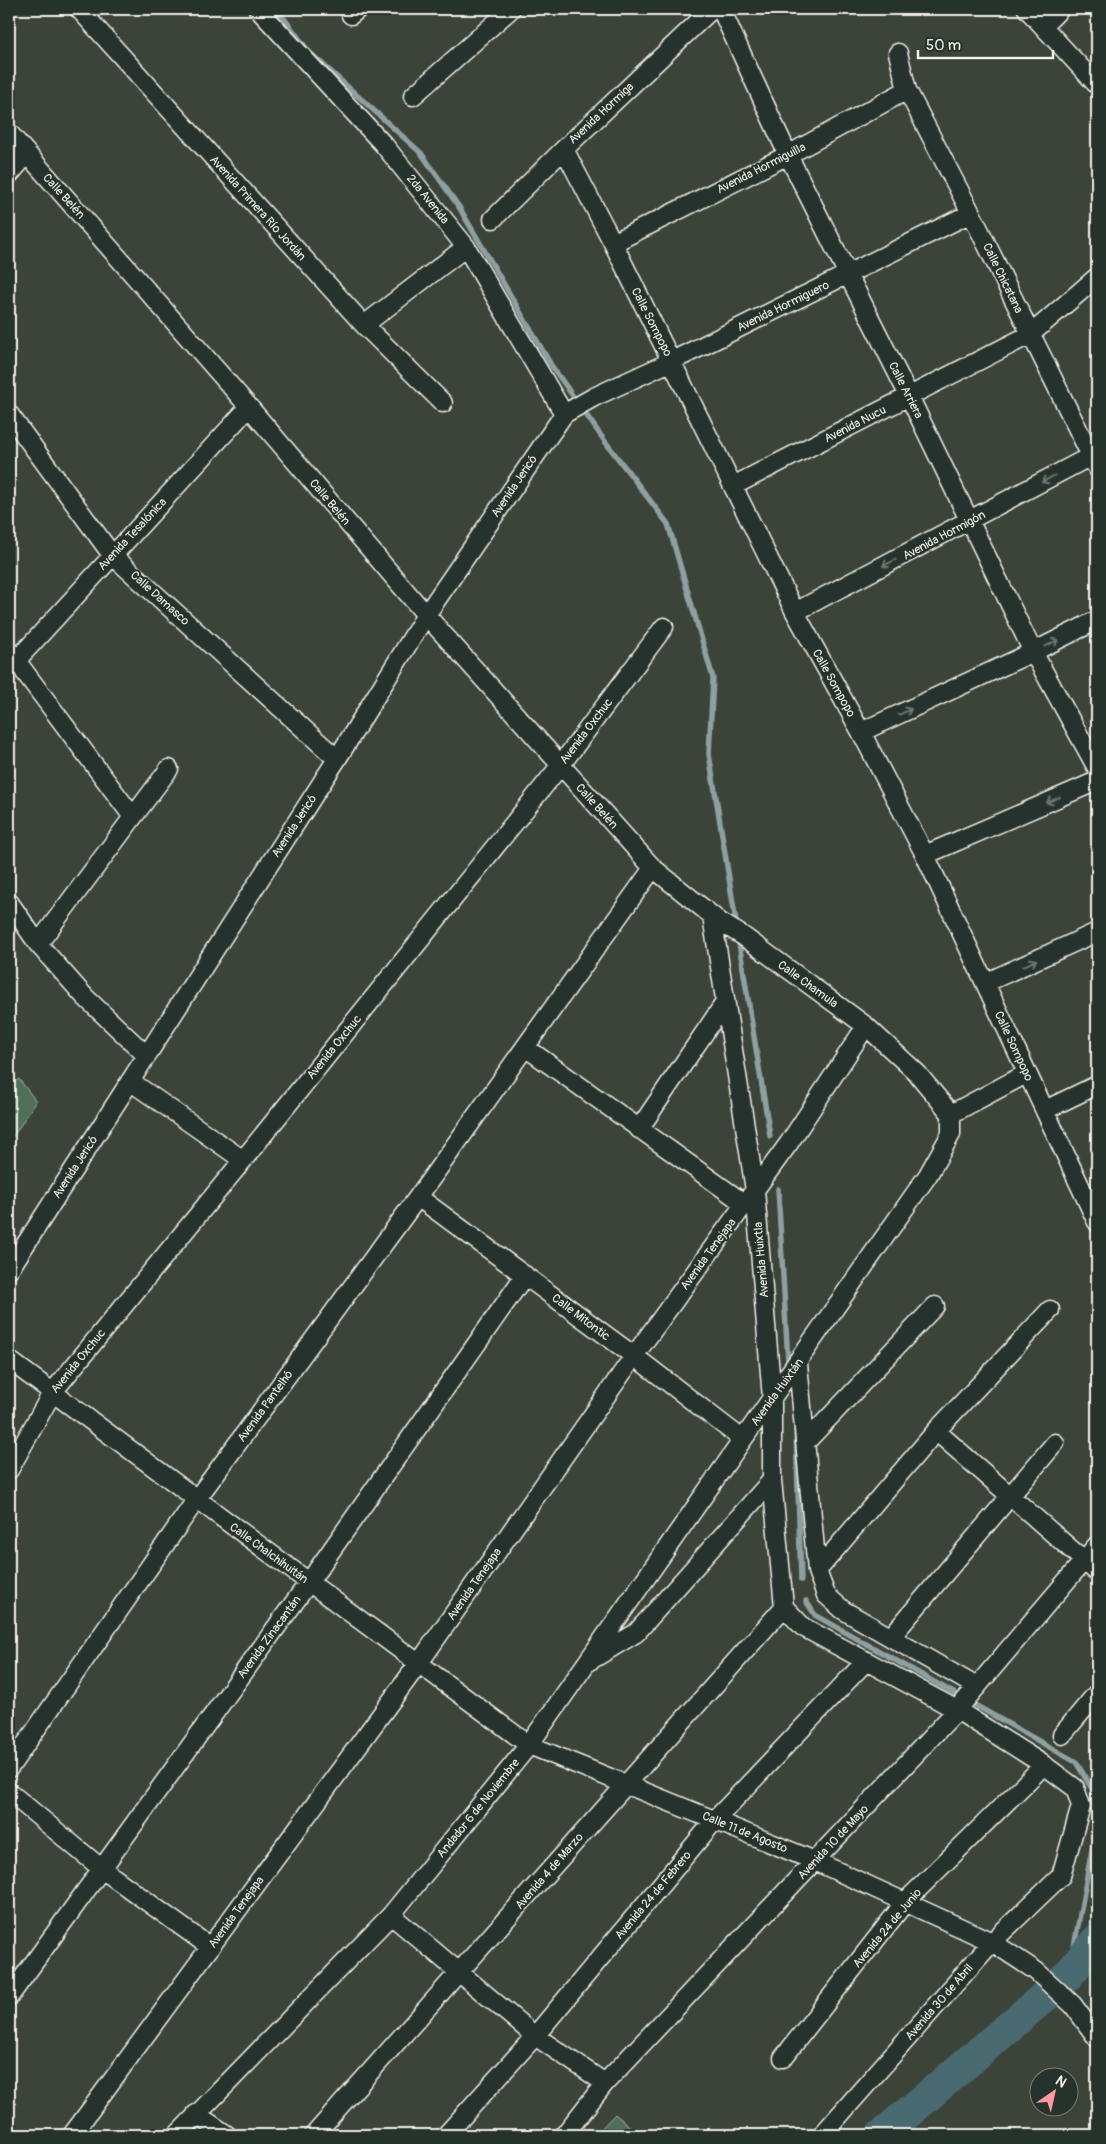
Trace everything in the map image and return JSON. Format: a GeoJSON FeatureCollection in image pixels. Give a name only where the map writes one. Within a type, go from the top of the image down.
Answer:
{"type":"FeatureCollection","features":[{"type":"Feature","properties":{"kind":"street","name":"Avenida Primera Río Jordán"},"geometry":{"type":"LineString","coordinates":[[79,9],[364,325],[443,403]]}},
{"type":"Feature","properties":{"kind":"street","name":"2da Avenida"},"geometry":{"type":"LineString","coordinates":[[258,9],[384,145],[466,247],[567,412]]}},
{"type":"Feature","properties":{"kind":"street"},"geometry":{"type":"LineString","coordinates":[[413,96],[511,9]]}},
{"type":"Feature","properties":{"kind":"street","name":"Avenida Hormiga"},"geometry":{"type":"LineString","coordinates":[[493,219],[712,9]]}},
{"type":"Feature","properties":{"kind":"street","name":"Calle Arriera"},"geometry":{"type":"LineString","coordinates":[[721,9],[788,155],[909,396],[1033,652],[1097,768]]}},
{"type":"Feature","properties":{"kind":"street"},"geometry":{"type":"LineString","coordinates":[[1027,9],[1097,85]]}},
{"type":"Feature","properties":{"kind":"street"},"geometry":{"type":"LineString","coordinates":[[1042,26],[1060,9]]}},
{"type":"Feature","properties":{"kind":"street","name":"Calle Chicatana"},"geometry":{"type":"LineString","coordinates":[[898,52],[907,90],[1032,334],[1094,462]]}},
{"type":"Feature","properties":{"kind":"street","name":"Avenida Hormiguilla"},"geometry":{"type":"LineString","coordinates":[[613,243],[788,155],[907,90]]}},
{"type":"Feature","properties":{"kind":"street","name":"Calle Belén"},"geometry":{"type":"LineString","coordinates":[[9,133],[249,407],[426,615],[653,868]]}},
{"type":"Feature","properties":{"kind":"street","name":"Calle Sompopo"},"geometry":{"type":"LineString","coordinates":[[564,149],[672,361],[795,612],[861,732],[925,855],[1097,1222]]}},
{"type":"Feature","properties":{"kind":"street"},"geometry":{"type":"LineString","coordinates":[[9,175],[27,154]]}},
{"type":"Feature","properties":{"kind":"street","name":"Avenida Hormiguero"},"geometry":{"type":"LineString","coordinates":[[594,397],[672,361],[971,213]]}},
{"type":"Feature","properties":{"kind":"street"},"geometry":{"type":"LineString","coordinates":[[364,325],[466,247]]}},
{"type":"Feature","properties":{"kind":"street","name":"Avenida Nucu"},"geometry":{"type":"LineString","coordinates":[[733,486],[1032,334],[1097,277]]}},
{"type":"Feature","properties":{"kind":"street","name":"Avenida Jericó"},"geometry":{"type":"LineString","coordinates":[[9,1270],[337,759],[426,615],[567,412],[594,397]]}},
{"type":"Feature","properties":{"kind":"street","name":"Avenida Tesalónica"},"geometry":{"type":"LineString","coordinates":[[12,656],[112,555],[249,407]]}},
{"type":"Feature","properties":{"kind":"street","name":"Calle Damasco"},"geometry":{"type":"LineString","coordinates":[[9,414],[112,555],[337,759]]}},
{"type":"Feature","properties":{"kind":"street","name":"Avenida Hormigón"},"geometry":{"type":"LineString","coordinates":[[795,612],[970,522],[1094,462]]}},
{"type":"Feature","properties":{"kind":"street"},"geometry":{"type":"LineString","coordinates":[[861,732],[1097,620]]}},
{"type":"Feature","properties":{"kind":"street","name":"Avenida Oxchuc"},"geometry":{"type":"LineString","coordinates":[[9,1470],[52,1393],[243,1160],[560,766],[664,627]]}},
{"type":"Feature","properties":{"kind":"street"},"geometry":{"type":"LineString","coordinates":[[12,656],[133,818]]}},
{"type":"Feature","properties":{"kind":"street"},"geometry":{"type":"LineString","coordinates":[[38,944],[169,769]]}},
{"type":"Feature","properties":{"kind":"street"},"geometry":{"type":"LineString","coordinates":[[925,855],[1097,781]]}},
{"type":"Feature","properties":{"kind":"street"},"geometry":{"type":"LineString","coordinates":[[653,868],[525,1047],[639,1129],[750,1197]]}},
{"type":"Feature","properties":{"kind":"street","name":"Calle Chamula"},"geometry":{"type":"LineString","coordinates":[[653,868],[716,919],[743,936],[866,1026],[917,1072],[951,1114]]}},
{"type":"Feature","properties":{"kind":"street"},"geometry":{"type":"LineString","coordinates":[[9,902],[38,944],[86,998],[147,1056]]}},
{"type":"Feature","properties":{"kind":"street","name":"Avenida Huixtla"},"geometry":{"type":"LineString","coordinates":[[716,919],[724,1004],[750,1197],[772,1398],[772,1480],[784,1607]]}},
{"type":"Feature","properties":{"kind":"street"},"geometry":{"type":"LineString","coordinates":[[986,983],[1097,932]]}},
{"type":"Feature","properties":{"kind":"street"},"geometry":{"type":"LineString","coordinates":[[639,1129],[724,1004]]}},
{"type":"Feature","properties":{"kind":"street","name":"Avenida Tenejapa"},"geometry":{"type":"LineString","coordinates":[[72,2135],[418,1662],[634,1356],[750,1197],[866,1026]]}},
{"type":"Feature","properties":{"kind":"street","name":"Avenida Pantelhó"},"geometry":{"type":"LineString","coordinates":[[9,1768],[196,1500],[418,1198],[525,1047]]}},
{"type":"Feature","properties":{"kind":"street"},"geometry":{"type":"LineString","coordinates":[[951,1114],[1026,1074]]}},
{"type":"Feature","properties":{"kind":"street"},"geometry":{"type":"LineString","coordinates":[[130,1081],[243,1160]]}},
{"type":"Feature","properties":{"kind":"street"},"geometry":{"type":"LineString","coordinates":[[1045,1110],[1097,1085]]}},
{"type":"Feature","properties":{"kind":"street","name":"Avenida Huixtán"},"geometry":{"type":"LineString","coordinates":[[586,1663],[742,1439],[798,1364],[928,1175],[951,1134],[951,1114]]}},
{"type":"Feature","properties":{"kind":"street","name":"Calle Mitontic"},"geometry":{"type":"LineString","coordinates":[[418,1198],[634,1356],[742,1439]]}},
{"type":"Feature","properties":{"kind":"street","name":"Avenida Zinacantán"},"geometry":{"type":"LineString","coordinates":[[9,1997],[308,1582],[525,1275]]}},
{"type":"Feature","properties":{"kind":"street"},"geometry":{"type":"LineString","coordinates":[[805,1443],[935,1306]]}},
{"type":"Feature","properties":{"kind":"street"},"geometry":{"type":"LineString","coordinates":[[817,1571],[936,1431],[1050,1310]]}},
{"type":"Feature","properties":{"kind":"street","name":"Calle Chalchihuitán"},"geometry":{"type":"LineString","coordinates":[[9,1360],[530,1745]]}},
{"type":"Feature","properties":{"kind":"street"},"geometry":{"type":"LineString","coordinates":[[798,1364],[817,1571],[826,1595],[843,1610],[976,1689]]}},
{"type":"Feature","properties":{"kind":"street"},"geometry":{"type":"LineString","coordinates":[[936,1431],[1097,1572]]}},
{"type":"Feature","properties":{"kind":"street"},"geometry":{"type":"LineString","coordinates":[[890,1637],[1055,1443]]}},
{"type":"Feature","properties":{"kind":"street","name":"Andador 6 de Noviembre"},"geometry":{"type":"LineString","coordinates":[[177,2135],[391,1915],[530,1745],[586,1663],[636,1633],[772,1480]]}},
{"type":"Feature","properties":{"kind":"street","name":"Avenida 10 de Mayo"},"geometry":{"type":"LineString","coordinates":[[564,2135],[606,2083],[960,1707],[1097,1545]]}},
{"type":"Feature","properties":{"kind":"street"},"geometry":{"type":"LineString","coordinates":[[784,1607],[803,1627],[866,1661],[960,1707],[1044,1765]]}},
{"type":"Feature","properties":{"kind":"street","name":"Avenida 4 de Marzo"},"geometry":{"type":"LineString","coordinates":[[314,2135],[460,1974],[625,1784],[784,1607]]}},
{"type":"Feature","properties":{"kind":"street","name":"Avenida 24 de Febrero"},"geometry":{"type":"LineString","coordinates":[[446,2135],[535,2036],[715,1820],[866,1661]]}},
{"type":"Feature","properties":{"kind":"street"},"geometry":{"type":"LineString","coordinates":[[1062,1735],[1097,1693]]}},
{"type":"Feature","properties":{"kind":"street","name":"Calle 11 de Agosto"},"geometry":{"type":"LineString","coordinates":[[530,1745],[815,1861],[992,1942],[1036,1971],[1073,2005],[1097,2038]]}},
{"type":"Feature","properties":{"kind":"street","name":"Avenida 30 de Abril"},"geometry":{"type":"LineString","coordinates":[[822,2135],[992,1942],[1061,1876],[1081,1806],[1075,1788],[1044,1765]]}},
{"type":"Feature","properties":{"kind":"street","name":"Avenida 24 de Junio"},"geometry":{"type":"LineString","coordinates":[[782,2058],[906,1901],[1044,1765]]}},
{"type":"Feature","properties":{"kind":"street"},"geometry":{"type":"LineString","coordinates":[[9,1792],[102,1869],[210,1947]]}},
{"type":"Feature","properties":{"kind":"street"},"geometry":{"type":"LineString","coordinates":[[391,1915],[535,2036],[606,2083]]}},
{"type":"Feature","properties":{"kind":"street"},"geometry":{"type":"LineString","coordinates":[[196,2114],[227,2135]]}},
{"type":"Feature","properties":{"kind":"green space"},"geometry":{"type":"Polygon","coordinates":[[[19,1079],[36,1101],[9,1143],[9,1086],[19,1079]]]}},
{"type":"Feature","properties":{"kind":"green space"},"geometry":{"type":"Polygon","coordinates":[[[615,2114],[640,2135],[595,2135],[615,2114]]]}},
{"type":"Feature","properties":{"kind":"waterway"},"geometry":{"type":"LineString","coordinates":[[277,9],[309,52],[421,153],[459,207],[551,365],[604,440],[668,524],[713,678],[709,754],[737,928]]}},
{"type":"Feature","properties":{"kind":"waterway"},"geometry":{"type":"LineString","coordinates":[[738,937],[770,1136]]}},
{"type":"Feature","properties":{"kind":"waterway"},"geometry":{"type":"LineString","coordinates":[[778,1189],[788,1362]]}},
{"type":"Feature","properties":{"kind":"waterway"},"geometry":{"type":"LineString","coordinates":[[796,1430],[801,1580]]}},
{"type":"Feature","properties":{"kind":"waterway"},"geometry":{"type":"LineString","coordinates":[[806,1601],[815,1615],[1076,1762],[1097,1797]]}},
{"type":"Feature","properties":{"kind":"waterway"},"geometry":{"type":"LineString","coordinates":[[1069,1974],[1097,1822]]}},
{"type":"Feature","properties":{"kind":"waterway"},"geometry":{"type":"LineString","coordinates":[[882,2135],[1051,1991],[1069,1974],[1097,1940]]}}]}
